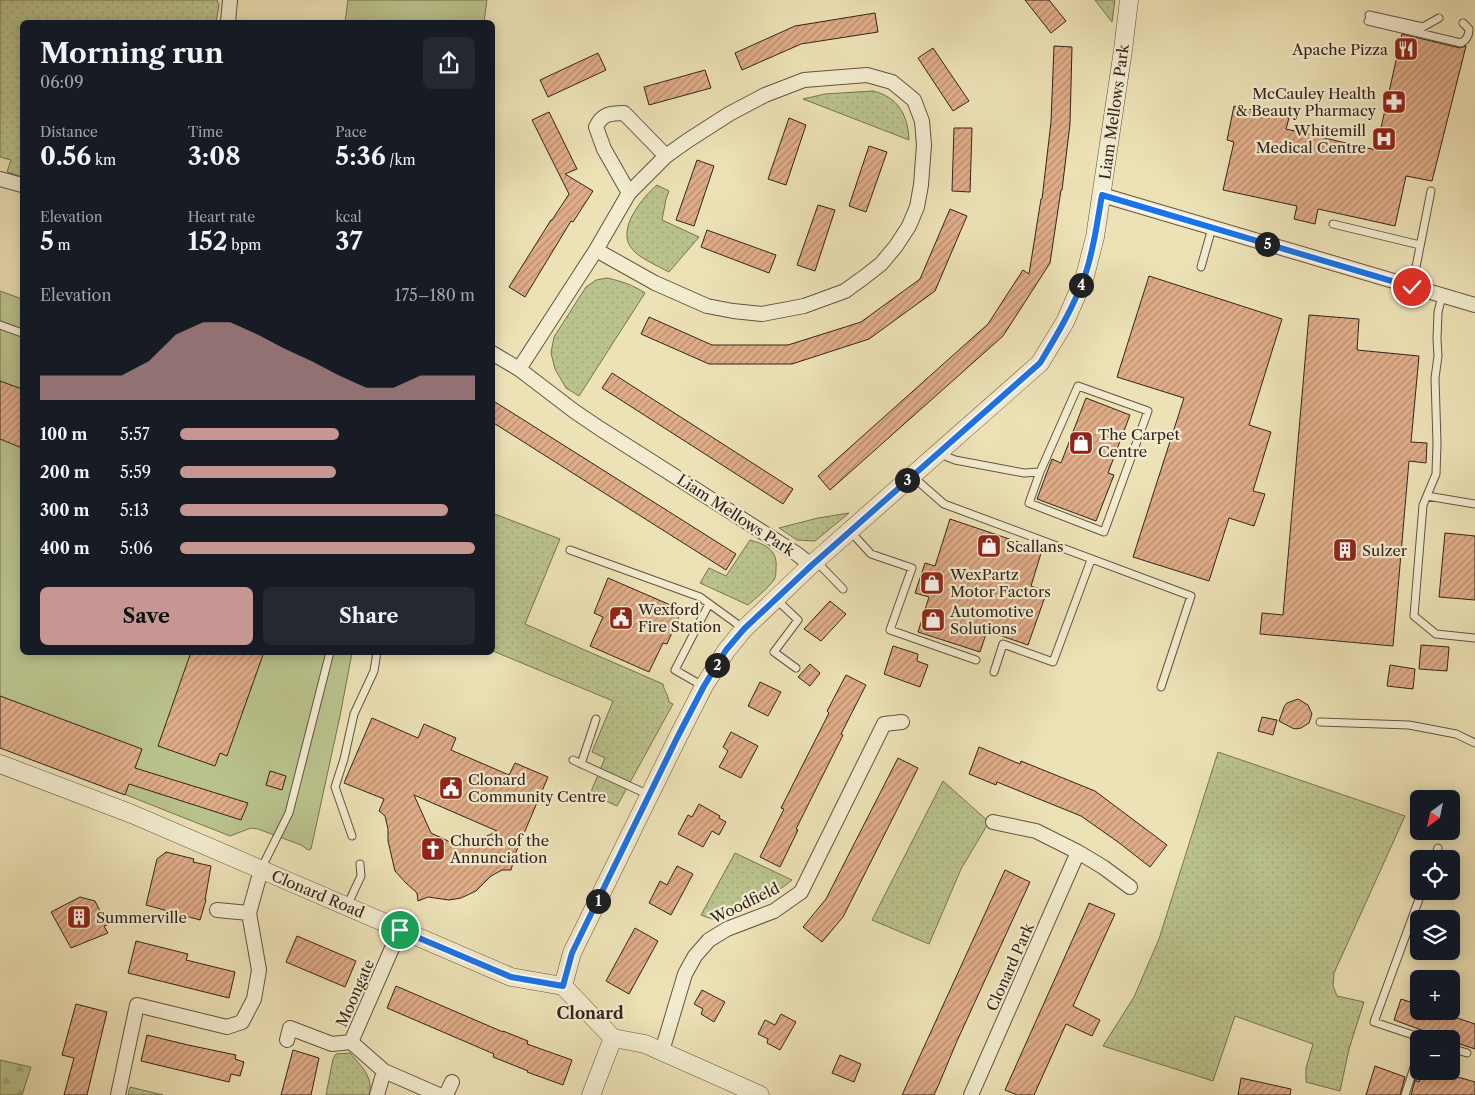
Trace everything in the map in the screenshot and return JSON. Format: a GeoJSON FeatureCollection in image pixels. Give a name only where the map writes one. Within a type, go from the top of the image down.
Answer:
{"type":"FeatureCollection","features":[{"type":"Feature","properties":{"kind":"street"},"geometry":{"type":"LineString","coordinates":[[228,20],[230,0]]}},
{"type":"Feature","properties":{"kind":"street","name":"Liam Mellows Park"},"geometry":{"type":"LineString","coordinates":[[495,355],[518,369],[580,415],[814,563],[1040,363],[1065,322],[1085,276],[1095,237],[1129,0]]}},
{"type":"Feature","properties":{"kind":"street"},"geometry":{"type":"LineString","coordinates":[[518,369],[596,250],[629,193],[666,156],[687,141],[729,114],[765,95],[804,80],[867,75],[892,82],[914,100],[922,121],[924,145],[921,186],[917,206],[909,226],[896,246],[880,264],[845,291],[804,306],[762,314],[733,311],[707,306],[655,283],[596,250]]}},
{"type":"Feature","properties":{"kind":"street"},"geometry":{"type":"LineString","coordinates":[[629,193],[604,149],[596,127],[599,120],[605,115],[624,113],[666,156]]}},
{"type":"Feature","properties":{"kind":"street"},"geometry":{"type":"LineString","coordinates":[[0,179],[20,184]]}},
{"type":"Feature","properties":{"kind":"street"},"geometry":{"type":"LineString","coordinates":[[1102,195],[1475,305]]}},
{"type":"Feature","properties":{"kind":"street"},"geometry":{"type":"LineString","coordinates":[[760,1095],[645,1044],[613,1038],[563,986],[572,953],[704,686],[726,650],[744,629],[777,600],[814,563]]}},
{"type":"Feature","properties":{"kind":"street","name":"Woodfield"},"geometry":{"type":"LineString","coordinates":[[662,1051],[685,974],[695,956],[715,936],[727,929],[774,911],[801,892],[884,724],[902,722]]}},
{"type":"Feature","properties":{"kind":"street","name":"Clonard Road"},"geometry":{"type":"LineString","coordinates":[[0,764],[132,814],[511,977],[563,986]]}},
{"type":"Feature","properties":{"kind":"street"},"geometry":{"type":"LineString","coordinates":[[993,822],[1036,831],[1078,852],[1103,867],[1130,887]]}},
{"type":"Feature","properties":{"kind":"street","name":"Clonard Park"},"geometry":{"type":"LineString","coordinates":[[971,1095],[1078,852]]}},
{"type":"Feature","properties":{"kind":"street"},"geometry":{"type":"LineString","coordinates":[[118,1095],[137,1005],[227,1027],[242,1022],[254,999],[259,970],[249,913],[261,870]]}},
{"type":"Feature","properties":{"kind":"street"},"geometry":{"type":"LineString","coordinates":[[217,910],[249,913]]}},
{"type":"Feature","properties":{"kind":"street","name":"Moongate"},"geometry":{"type":"LineString","coordinates":[[351,1042],[400,930]]}},
{"type":"Feature","properties":{"kind":"street","name":"Moongate"},"geometry":{"type":"LineString","coordinates":[[287,1040],[290,1028],[332,1044],[351,1042],[384,1071],[439,1095]]}},
{"type":"Feature","properties":{"kind":"street"},"geometry":{"type":"LineString","coordinates":[[591,1095],[613,1038]]}},
{"type":"Feature","properties":{"kind":"street"},"geometry":{"type":"LineString","coordinates":[[377,1095],[384,1071]]}},
{"type":"Feature","properties":{"kind":"street"},"geometry":{"type":"LineString","coordinates":[[446,1095],[452,1082]]}},
{"type":"Feature","properties":{"kind":"lane"},"geometry":{"type":"LineString","coordinates":[[1439,18],[1423,27],[1368,18],[1462,43],[1469,34],[1469,29],[1463,23]]}},
{"type":"Feature","properties":{"kind":"lane"},"geometry":{"type":"LineString","coordinates":[[1412,287],[1431,191]]}},
{"type":"Feature","properties":{"kind":"lane"},"geometry":{"type":"LineString","coordinates":[[1333,224],[1420,245]]}},
{"type":"Feature","properties":{"kind":"lane"},"geometry":{"type":"LineString","coordinates":[[1201,267],[1212,228]]}},
{"type":"Feature","properties":{"kind":"lane"},"geometry":{"type":"LineString","coordinates":[[1442,296],[1438,312],[1436,339],[1438,356],[1435,378],[1436,474],[1423,505],[1414,616],[1436,634],[1475,638]]}},
{"type":"Feature","properties":{"kind":"lane"},"geometry":{"type":"LineString","coordinates":[[0,325],[20,332]]}},
{"type":"Feature","properties":{"kind":"lane"},"geometry":{"type":"LineString","coordinates":[[1078,386],[1148,411],[1104,532],[1029,503],[1040,472],[1078,386]]}},
{"type":"Feature","properties":{"kind":"lane"},"geometry":{"type":"LineString","coordinates":[[938,453],[955,460],[1024,474],[1040,472]]}},
{"type":"Feature","properties":{"kind":"lane"},"geometry":{"type":"LineString","coordinates":[[912,476],[944,504],[1191,596],[1161,687]]}},
{"type":"Feature","properties":{"kind":"lane"},"geometry":{"type":"LineString","coordinates":[[1427,496],[1475,504]]}},
{"type":"Feature","properties":{"kind":"lane"},"geometry":{"type":"LineString","coordinates":[[849,531],[871,554],[912,568],[890,630],[976,660]]}},
{"type":"Feature","properties":{"kind":"lane"},"geometry":{"type":"LineString","coordinates":[[570,550],[700,597],[744,629]]}},
{"type":"Feature","properties":{"kind":"lane"},"geometry":{"type":"LineString","coordinates":[[994,672],[1003,644],[1053,662],[1091,560]]}},
{"type":"Feature","properties":{"kind":"lane"},"geometry":{"type":"LineString","coordinates":[[814,563],[843,589]]}},
{"type":"Feature","properties":{"kind":"lane"},"geometry":{"type":"LineString","coordinates":[[777,600],[798,620],[774,652],[796,668]]}},
{"type":"Feature","properties":{"kind":"lane"},"geometry":{"type":"LineString","coordinates":[[704,686],[675,670],[709,604]]}},
{"type":"Feature","properties":{"kind":"lane"},"geometry":{"type":"LineString","coordinates":[[261,870],[289,814],[329,655]]}},
{"type":"Feature","properties":{"kind":"lane"},"geometry":{"type":"LineString","coordinates":[[352,836],[335,787],[344,759],[354,714],[374,671],[377,655]]}},
{"type":"Feature","properties":{"kind":"lane"},"geometry":{"type":"LineString","coordinates":[[581,764],[596,719]]}},
{"type":"Feature","properties":{"kind":"lane"},"geometry":{"type":"LineString","coordinates":[[1320,722],[1409,725],[1456,734],[1475,743]]}},
{"type":"Feature","properties":{"kind":"lane"},"geometry":{"type":"LineString","coordinates":[[573,760],[650,795]]}},
{"type":"Feature","properties":{"kind":"lane"},"geometry":{"type":"LineString","coordinates":[[347,907],[361,876],[360,864]]}},
{"type":"Feature","properties":{"kind":"lane"},"geometry":{"type":"LineString","coordinates":[[1410,1034],[1374,1022],[1419,900]]}},
{"type":"Feature","properties":{"kind":"lane"},"geometry":{"type":"LineString","coordinates":[[1460,1051],[1467,1053]]}},
{"type":"Feature","properties":{"kind":"lane"},"geometry":{"type":"LineString","coordinates":[[1405,1095],[1410,1080]]}},
{"type":"Feature","properties":{"kind":"green space"},"geometry":{"type":"Polygon","coordinates":[[[0,0],[217,0],[219,5],[216,20],[20,20],[20,176],[7,172],[11,160],[0,157],[0,0]]]}},
{"type":"Feature","properties":{"kind":"green space"},"geometry":{"type":"Polygon","coordinates":[[[348,0],[487,0],[484,20],[345,20],[348,0]]]}},
{"type":"Feature","properties":{"kind":"green space"},"geometry":{"type":"Polygon","coordinates":[[[1095,0],[1115,0],[1112,22],[1095,0]]]}},
{"type":"Feature","properties":{"kind":"green space"},"geometry":{"type":"Polygon","coordinates":[[[873,91],[889,98],[900,108],[904,115],[909,140],[803,99],[825,94],[873,91]]]}},
{"type":"Feature","properties":{"kind":"green space"},"geometry":{"type":"Polygon","coordinates":[[[657,185],[669,191],[662,220],[699,237],[669,272],[637,254],[630,246],[627,238],[627,230],[634,213],[645,197],[657,185]]]}},
{"type":"Feature","properties":{"kind":"green space"},"geometry":{"type":"Polygon","coordinates":[[[607,278],[617,280],[645,293],[579,396],[566,388],[555,369],[551,353],[554,337],[586,287],[596,280],[607,278]]]}},
{"type":"Feature","properties":{"kind":"green space"},"geometry":{"type":"Polygon","coordinates":[[[0,291],[20,298],[20,655],[352,655],[311,849],[308,850],[301,845],[258,829],[251,828],[230,836],[0,745],[0,291]]]}},
{"type":"Feature","properties":{"kind":"green space"},"geometry":{"type":"Polygon","coordinates":[[[849,513],[815,541],[797,540],[779,528],[818,518],[849,513]]]}},
{"type":"Feature","properties":{"kind":"green space"},"geometry":{"type":"Polygon","coordinates":[[[495,514],[560,539],[525,624],[663,684],[669,702],[673,704],[617,806],[590,794],[605,758],[592,752],[613,701],[495,652],[495,514]]]}},
{"type":"Feature","properties":{"kind":"green space"},"geometry":{"type":"Polygon","coordinates":[[[750,540],[765,546],[773,552],[775,557],[775,579],[762,593],[748,605],[700,583],[709,568],[726,576],[750,540]]]}},
{"type":"Feature","properties":{"kind":"green space"},"geometry":{"type":"Polygon","coordinates":[[[1218,752],[1405,816],[1334,973],[1333,986],[1337,996],[1364,1002],[1349,1049],[1340,1091],[1306,1082],[1306,1068],[1313,1044],[1235,1016],[1213,1081],[1103,1046],[1134,997],[1159,939],[1218,752]]]}},
{"type":"Feature","properties":{"kind":"green space"},"geometry":{"type":"Polygon","coordinates":[[[943,781],[989,822],[961,869],[929,944],[872,920],[943,781]]]}},
{"type":"Feature","properties":{"kind":"green space"},"geometry":{"type":"Polygon","coordinates":[[[735,853],[792,880],[770,897],[715,920],[701,915],[735,853]]]}},
{"type":"Feature","properties":{"kind":"green space"},"geometry":{"type":"Polygon","coordinates":[[[350,1053],[366,1072],[370,1083],[369,1095],[326,1095],[333,1059],[336,1054],[350,1053]]]}},
{"type":"Feature","properties":{"kind":"green space"},"geometry":{"type":"Polygon","coordinates":[[[0,1060],[31,1067],[22,1095],[0,1095],[0,1060]]]}},
{"type":"Feature","properties":{"kind":"green space"},"geometry":{"type":"Polygon","coordinates":[[[130,1087],[163,1095],[128,1095],[130,1087]]]}},
{"type":"Feature","properties":{"kind":"building"},"geometry":{"type":"Polygon","coordinates":[[[1025,0],[1049,0],[1066,21],[1051,33],[1025,0]]]}},
{"type":"Feature","properties":{"kind":"building"},"geometry":{"type":"Polygon","coordinates":[[[875,13],[878,32],[801,44],[742,70],[735,53],[795,26],[875,13]]]}},
{"type":"Feature","properties":{"kind":"building"},"geometry":{"type":"Polygon","coordinates":[[[1402,34],[1460,48],[1466,46],[1432,181],[1406,176],[1395,226],[1318,209],[1315,224],[1294,219],[1297,206],[1223,190],[1234,142],[1227,140],[1234,106],[1289,118],[1286,129],[1376,150],[1402,34]]]}},
{"type":"Feature","properties":{"kind":"building"},"geometry":{"type":"Polygon","coordinates":[[[1054,46],[1072,47],[1070,124],[1050,263],[1003,336],[830,490],[818,476],[988,324],[1023,270],[1029,274],[1042,199],[1051,122],[1054,46]]]}},
{"type":"Feature","properties":{"kind":"building"},"geometry":{"type":"Polygon","coordinates":[[[933,48],[969,101],[953,111],[918,58],[933,48]]]}},
{"type":"Feature","properties":{"kind":"building"},"geometry":{"type":"Polygon","coordinates":[[[598,53],[606,70],[548,97],[540,80],[598,53]]]}},
{"type":"Feature","properties":{"kind":"building"},"geometry":{"type":"Polygon","coordinates":[[[705,70],[711,88],[649,105],[644,87],[705,70]]]}},
{"type":"Feature","properties":{"kind":"building"},"geometry":{"type":"Polygon","coordinates":[[[549,112],[577,169],[565,174],[593,191],[573,222],[571,221],[525,297],[509,287],[569,194],[532,120],[549,112]]]}},
{"type":"Feature","properties":{"kind":"building"},"geometry":{"type":"Polygon","coordinates":[[[789,118],[806,125],[786,185],[768,179],[789,118]]]}},
{"type":"Feature","properties":{"kind":"building"},"geometry":{"type":"Polygon","coordinates":[[[954,128],[972,128],[970,192],[952,191],[954,128]]]}},
{"type":"Feature","properties":{"kind":"building"},"geometry":{"type":"Polygon","coordinates":[[[869,146],[887,152],[866,212],[849,206],[869,146]]]}},
{"type":"Feature","properties":{"kind":"building"},"geometry":{"type":"Polygon","coordinates":[[[697,160],[714,166],[694,226],[676,220],[697,160]]]}},
{"type":"Feature","properties":{"kind":"building"},"geometry":{"type":"Polygon","coordinates":[[[818,205],[835,210],[815,271],[797,265],[818,205]]]}},
{"type":"Feature","properties":{"kind":"building"},"geometry":{"type":"Polygon","coordinates":[[[950,209],[967,216],[935,291],[869,339],[792,364],[709,364],[641,334],[649,317],[712,345],[788,345],[861,322],[920,279],[950,209]]]}},
{"type":"Feature","properties":{"kind":"building"},"geometry":{"type":"Polygon","coordinates":[[[707,230],[776,255],[769,273],[701,247],[707,230]]]}},
{"type":"Feature","properties":{"kind":"building"},"geometry":{"type":"Polygon","coordinates":[[[1149,276],[1282,319],[1249,425],[1271,432],[1253,491],[1265,494],[1254,526],[1229,518],[1209,581],[1133,557],[1184,398],[1117,377],[1149,276]]]}},
{"type":"Feature","properties":{"kind":"building","name":"Sulzer"},"geometry":{"type":"Polygon","coordinates":[[[1309,315],[1359,319],[1357,350],[1419,356],[1411,442],[1427,443],[1426,463],[1409,461],[1393,646],[1260,634],[1262,613],[1283,615],[1309,315]]]}},
{"type":"Feature","properties":{"kind":"building"},"geometry":{"type":"Polygon","coordinates":[[[612,373],[793,489],[783,504],[602,388],[612,373]]]}},
{"type":"Feature","properties":{"kind":"building"},"geometry":{"type":"Polygon","coordinates":[[[0,381],[20,388],[20,447],[0,439],[0,381]]]}},
{"type":"Feature","properties":{"kind":"building"},"geometry":{"type":"Polygon","coordinates":[[[1086,398],[1130,415],[1108,473],[1114,475],[1096,521],[1037,499],[1052,459],[1061,463],[1086,398]]]}},
{"type":"Feature","properties":{"kind":"building"},"geometry":{"type":"Polygon","coordinates":[[[495,402],[736,554],[726,570],[495,424],[495,402]]]}},
{"type":"Feature","properties":{"kind":"building"},"geometry":{"type":"Polygon","coordinates":[[[950,519],[1042,550],[1031,586],[1047,591],[1028,645],[987,631],[980,652],[918,632],[929,597],[915,593],[925,563],[935,566],[950,519]]]}},
{"type":"Feature","properties":{"kind":"building"},"geometry":{"type":"Polygon","coordinates":[[[1445,533],[1475,536],[1475,600],[1439,597],[1445,533]]]}},
{"type":"Feature","properties":{"kind":"building"},"geometry":{"type":"Polygon","coordinates":[[[608,578],[682,610],[667,644],[663,643],[649,672],[590,646],[603,617],[594,613],[608,578]]]}},
{"type":"Feature","properties":{"kind":"building"},"geometry":{"type":"Polygon","coordinates":[[[830,601],[846,614],[821,641],[804,629],[830,601]]]}},
{"type":"Feature","properties":{"kind":"building"},"geometry":{"type":"Polygon","coordinates":[[[1421,645],[1449,647],[1447,671],[1419,669],[1421,645]]]}},
{"type":"Feature","properties":{"kind":"building"},"geometry":{"type":"Polygon","coordinates":[[[893,646],[918,654],[917,661],[928,665],[920,687],[884,674],[893,646]]]}},
{"type":"Feature","properties":{"kind":"building"},"geometry":{"type":"Polygon","coordinates":[[[190,655],[263,655],[227,756],[220,753],[215,766],[158,746],[190,655]]]}},
{"type":"Feature","properties":{"kind":"building"},"geometry":{"type":"Polygon","coordinates":[[[810,664],[820,673],[810,686],[798,677],[810,664]]]}},
{"type":"Feature","properties":{"kind":"building"},"geometry":{"type":"Polygon","coordinates":[[[1390,665],[1415,669],[1413,689],[1387,686],[1390,665]]]}},
{"type":"Feature","properties":{"kind":"building"},"geometry":{"type":"Polygon","coordinates":[[[846,675],[866,685],[796,829],[798,830],[780,867],[760,857],[784,809],[781,808],[846,675]]]}},
{"type":"Feature","properties":{"kind":"building"},"geometry":{"type":"Polygon","coordinates":[[[760,682],[781,692],[768,716],[748,706],[760,682]]]}},
{"type":"Feature","properties":{"kind":"building"},"geometry":{"type":"Polygon","coordinates":[[[0,696],[142,749],[135,768],[248,803],[241,820],[129,784],[125,795],[0,748],[0,696]]]}},
{"type":"Feature","properties":{"kind":"building"},"geometry":{"type":"Polygon","coordinates":[[[1298,699],[1308,705],[1312,714],[1309,723],[1296,729],[1279,721],[1287,703],[1298,699]]]}},
{"type":"Feature","properties":{"kind":"building"},"geometry":{"type":"Polygon","coordinates":[[[1262,717],[1277,720],[1273,735],[1258,731],[1262,717]]]}},
{"type":"Feature","properties":{"kind":"building","name":"Clonard Community Centre"},"geometry":{"type":"Polygon","coordinates":[[[372,718],[418,738],[424,724],[456,738],[451,750],[509,775],[515,763],[548,777],[516,852],[511,870],[502,870],[491,876],[476,891],[461,898],[449,900],[428,897],[418,901],[417,893],[395,871],[388,841],[385,816],[379,811],[384,799],[344,783],[372,718]],[[414,795],[431,833],[463,848],[497,831],[414,795]]]}},
{"type":"Feature","properties":{"kind":"building"},"geometry":{"type":"Polygon","coordinates":[[[731,732],[758,746],[741,778],[719,767],[728,751],[723,747],[731,732]]]}},
{"type":"Feature","properties":{"kind":"building"},"geometry":{"type":"Polygon","coordinates":[[[979,747],[1020,764],[1021,761],[1095,791],[1167,845],[1150,867],[1081,816],[997,782],[996,785],[969,774],[979,747]]]}},
{"type":"Feature","properties":{"kind":"building"},"geometry":{"type":"Polygon","coordinates":[[[898,758],[918,768],[843,917],[822,942],[803,927],[826,899],[898,758]]]}},
{"type":"Feature","properties":{"kind":"building"},"geometry":{"type":"Polygon","coordinates":[[[270,771],[286,776],[282,790],[266,785],[270,771]]]}},
{"type":"Feature","properties":{"kind":"building"},"geometry":{"type":"Polygon","coordinates":[[[699,804],[720,816],[719,818],[726,822],[719,835],[712,831],[703,847],[678,834],[688,815],[692,817],[699,804]]]}},
{"type":"Feature","properties":{"kind":"building"},"geometry":{"type":"Polygon","coordinates":[[[166,852],[194,859],[193,862],[211,866],[206,900],[200,920],[146,905],[157,859],[166,852]]]}},
{"type":"Feature","properties":{"kind":"building"},"geometry":{"type":"Polygon","coordinates":[[[677,866],[693,874],[671,915],[649,903],[660,881],[667,885],[677,866]]]}},
{"type":"Feature","properties":{"kind":"building"},"geometry":{"type":"Polygon","coordinates":[[[1005,870],[1030,882],[934,1095],[902,1095],[1005,870]]]}},
{"type":"Feature","properties":{"kind":"building","name":"Summerville"},"geometry":{"type":"Polygon","coordinates":[[[80,897],[95,901],[107,925],[104,926],[108,933],[71,948],[51,912],[80,897]]]}},
{"type":"Feature","properties":{"kind":"building"},"geometry":{"type":"Polygon","coordinates":[[[1089,903],[1115,914],[1073,1006],[1100,1020],[1092,1036],[1066,1024],[1034,1095],[1017,1095],[1005,1090],[1089,903]]]}},
{"type":"Feature","properties":{"kind":"building"},"geometry":{"type":"Polygon","coordinates":[[[635,928],[658,941],[629,994],[606,981],[635,928]]]}},
{"type":"Feature","properties":{"kind":"building"},"geometry":{"type":"Polygon","coordinates":[[[297,936],[356,961],[345,987],[286,962],[297,936]]]}},
{"type":"Feature","properties":{"kind":"building"},"geometry":{"type":"Polygon","coordinates":[[[136,941],[188,954],[186,960],[235,972],[229,998],[128,973],[136,941]]]}},
{"type":"Feature","properties":{"kind":"building"},"geometry":{"type":"Polygon","coordinates":[[[396,986],[528,1041],[527,1044],[572,1060],[563,1085],[527,1072],[493,1057],[494,1054],[387,1008],[396,986]]]}},
{"type":"Feature","properties":{"kind":"building"},"geometry":{"type":"Polygon","coordinates":[[[702,990],[725,1002],[714,1022],[701,1014],[703,1009],[694,1004],[702,990]]]}},
{"type":"Feature","properties":{"kind":"building"},"geometry":{"type":"Polygon","coordinates":[[[1401,999],[1410,1002],[1410,1020],[1460,1019],[1475,1024],[1475,1049],[1460,1044],[1460,1030],[1421,1030],[1394,1020],[1401,999]]]}},
{"type":"Feature","properties":{"kind":"building"},"geometry":{"type":"Polygon","coordinates":[[[76,1004],[107,1012],[87,1095],[64,1095],[74,1058],[62,1055],[76,1004]]]}},
{"type":"Feature","properties":{"kind":"building"},"geometry":{"type":"Polygon","coordinates":[[[781,1014],[796,1022],[780,1050],[767,1043],[768,1039],[758,1034],[765,1020],[775,1025],[781,1014]]]}},
{"type":"Feature","properties":{"kind":"building"},"geometry":{"type":"Polygon","coordinates":[[[147,1035],[236,1055],[235,1059],[244,1062],[240,1076],[231,1074],[229,1082],[141,1061],[147,1035]]]}},
{"type":"Feature","properties":{"kind":"building"},"geometry":{"type":"Polygon","coordinates":[[[293,1050],[319,1058],[311,1095],[281,1095],[293,1050]]]}},
{"type":"Feature","properties":{"kind":"building"},"geometry":{"type":"Polygon","coordinates":[[[840,1055],[861,1064],[854,1082],[832,1073],[840,1055]]]}},
{"type":"Feature","properties":{"kind":"building"},"geometry":{"type":"Polygon","coordinates":[[[1375,1066],[1405,1077],[1400,1095],[1366,1095],[1375,1066]]]}},
{"type":"Feature","properties":{"kind":"building"},"geometry":{"type":"Polygon","coordinates":[[[1241,1078],[1291,1089],[1290,1095],[1238,1095],[1241,1078]]]}},
{"type":"Feature","properties":{"kind":"building"},"geometry":{"type":"Polygon","coordinates":[[[1460,1078],[1475,1082],[1475,1095],[1411,1095],[1415,1080],[1419,1082],[1420,1080],[1460,1080],[1460,1078]]]}},
{"type":"Feature","properties":{"kind":"place","name":"Apache Pizza"},"geometry":{"type":"Point","coordinates":[1406,49]}},
{"type":"Feature","properties":{"kind":"place","name":"McCauley Health & Beauty Pharmacy"},"geometry":{"type":"Point","coordinates":[1394,102]}},
{"type":"Feature","properties":{"kind":"place","name":"Whitemill Medical Centre"},"geometry":{"type":"Point","coordinates":[1384,139]}},
{"type":"Feature","properties":{"kind":"place","name":"The Carpet Centre"},"geometry":{"type":"Point","coordinates":[1081,443]}},
{"type":"Feature","properties":{"kind":"place","name":"Scallans"},"geometry":{"type":"Point","coordinates":[989,546]}},
{"type":"Feature","properties":{"kind":"place","name":"Sulzer"},"geometry":{"type":"Point","coordinates":[1345,550]}},
{"type":"Feature","properties":{"kind":"place","name":"WexPartz Motor Factors"},"geometry":{"type":"Point","coordinates":[932,583]}},
{"type":"Feature","properties":{"kind":"place","name":"Wexford Fire Station"},"geometry":{"type":"Point","coordinates":[621,618]}},
{"type":"Feature","properties":{"kind":"place","name":"Automotive Solutions"},"geometry":{"type":"Point","coordinates":[933,620]}},
{"type":"Feature","properties":{"kind":"place","name":"Clonard Community Centre"},"geometry":{"type":"Point","coordinates":[451,788]}},
{"type":"Feature","properties":{"kind":"place","name":"Church of the Annunciation"},"geometry":{"type":"Point","coordinates":[433,849]}},
{"type":"Feature","properties":{"kind":"place","name":"Summerville"},"geometry":{"type":"Point","coordinates":[79,917]}},
{"type":"Feature","properties":{"kind":"district","name":"Clonard"},"geometry":{"type":"Point","coordinates":[590,1013]}},
{"type":"Feature","properties":{"kind":"route"},"geometry":{"type":"LineString","coordinates":[[400,930],[511,977],[563,986],[572,953],[678,736],[704,686],[726,650],[744,629],[812,565],[1040,363],[1065,322],[1085,276],[1095,237],[1102,195],[1412,287]]}}]}
